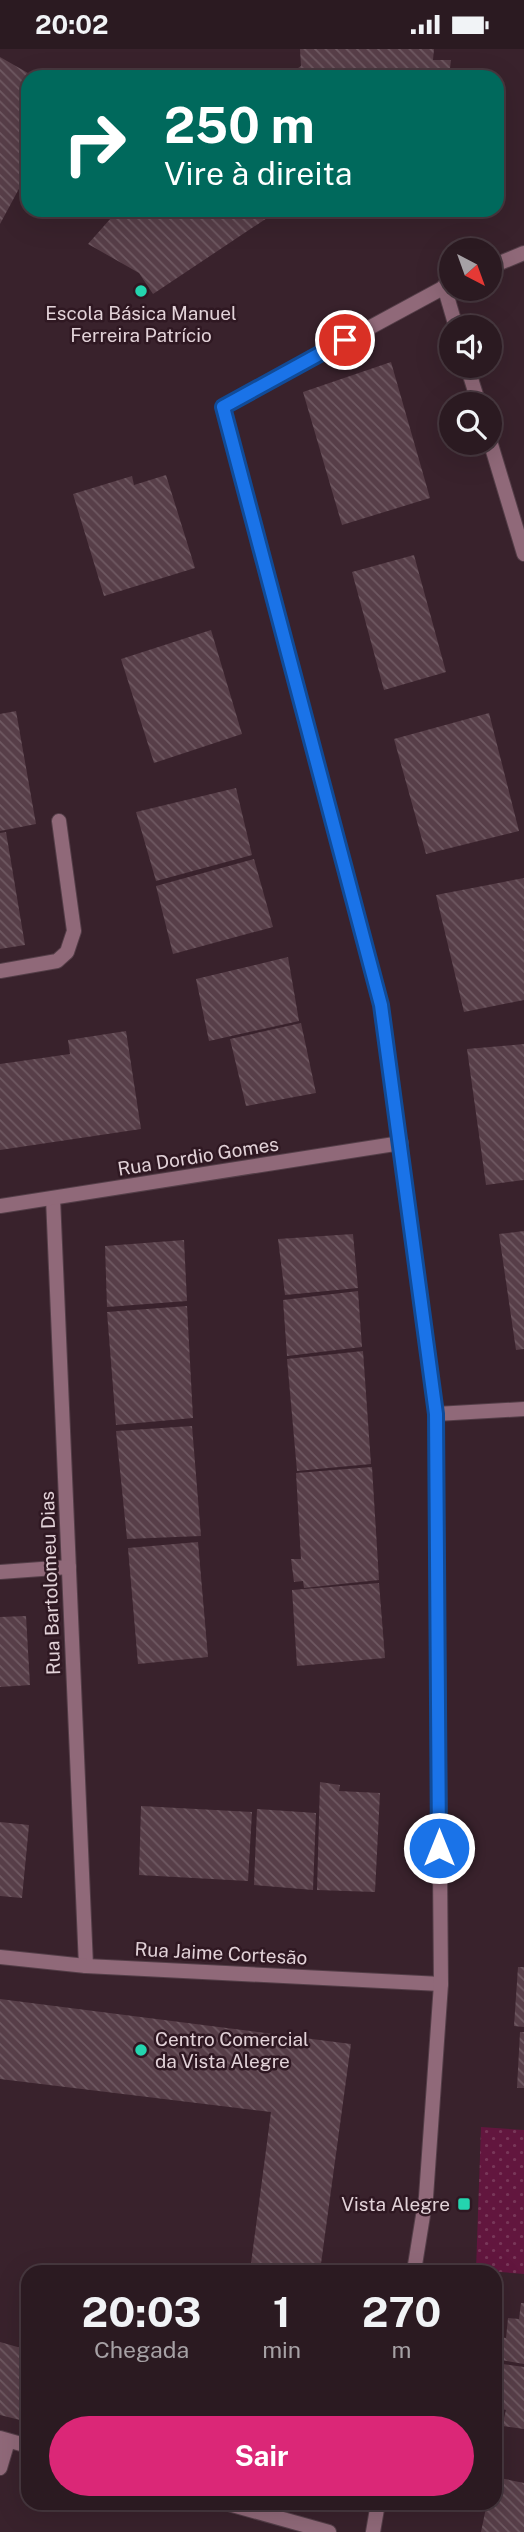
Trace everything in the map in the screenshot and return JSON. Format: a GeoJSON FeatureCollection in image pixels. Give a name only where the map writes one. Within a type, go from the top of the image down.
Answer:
{"type":"FeatureCollection","features":[{"type":"Feature","properties":{"kind":"street"},"geometry":{"type":"LineString","coordinates":[[502,262],[524,253]]}},
{"type":"Feature","properties":{"kind":"street"},"geometry":{"type":"LineString","coordinates":[[415,2265],[426,2197],[441,1984],[436,1414],[381,1005],[223,407],[439,290]]}},
{"type":"Feature","properties":{"kind":"street"},"geometry":{"type":"LineString","coordinates":[[494,455],[524,554]]}},
{"type":"Feature","properties":{"kind":"street"},"geometry":{"type":"LineString","coordinates":[[0,971],[57,961],[67,952],[74,931],[59,821]]}},
{"type":"Feature","properties":{"kind":"street","name":"Rua Dordio Gomes"},"geometry":{"type":"LineString","coordinates":[[0,1206],[401,1143]]}},
{"type":"Feature","properties":{"kind":"street","name":"Rua Bartolomeu Dias"},"geometry":{"type":"LineString","coordinates":[[53,1198],[86,1966]]}},
{"type":"Feature","properties":{"kind":"street"},"geometry":{"type":"LineString","coordinates":[[436,1414],[524,1409]]}},
{"type":"Feature","properties":{"kind":"street"},"geometry":{"type":"LineString","coordinates":[[0,1571],[69,1567]]}},
{"type":"Feature","properties":{"kind":"street","name":"Rua Jaime Cortesão"},"geometry":{"type":"LineString","coordinates":[[0,1957],[86,1966],[441,1984]]}},
{"type":"Feature","properties":{"kind":"street"},"geometry":{"type":"LineString","coordinates":[[0,2468],[4,2439],[21,2444]]}},
{"type":"Feature","properties":{"kind":"street"},"geometry":{"type":"LineString","coordinates":[[250,2510],[329,2532]]}},
{"type":"Feature","properties":{"kind":"street"},"geometry":{"type":"LineString","coordinates":[[373,2532],[377,2510]]}},
{"type":"Feature","properties":{"kind":"shaded area"},"geometry":{"type":"Polygon","coordinates":[[[481,2127],[524,2130],[524,2274],[502,2272],[502,2265],[476,2265],[481,2127]]]}},
{"type":"Feature","properties":{"kind":"building"},"geometry":{"type":"Polygon","coordinates":[[[300,49],[434,49],[433,60],[451,60],[450,70],[295,70],[301,66],[300,49]]]}},
{"type":"Feature","properties":{"kind":"building"},"geometry":{"type":"Polygon","coordinates":[[[0,57],[23,70],[21,185],[0,224],[0,57]]]}},
{"type":"Feature","properties":{"kind":"building"},"geometry":{"type":"Polygon","coordinates":[[[268,217],[153,294],[139,273],[88,244],[111,218],[268,217]]]}},
{"type":"Feature","properties":{"kind":"building"},"geometry":{"type":"Polygon","coordinates":[[[391,362],[430,498],[342,525],[303,392],[391,362]]]}},
{"type":"Feature","properties":{"kind":"building"},"geometry":{"type":"Polygon","coordinates":[[[166,475],[195,568],[104,596],[73,494],[132,476],[134,485],[166,475]]]}},
{"type":"Feature","properties":{"kind":"building"},"geometry":{"type":"Polygon","coordinates":[[[414,555],[446,672],[384,690],[352,572],[414,555]]]}},
{"type":"Feature","properties":{"kind":"building"},"geometry":{"type":"Polygon","coordinates":[[[211,630],[242,734],[154,763],[121,659],[211,630]]]}},
{"type":"Feature","properties":{"kind":"building"},"geometry":{"type":"Polygon","coordinates":[[[16,711],[36,824],[0,831],[0,714],[16,711]]]}},
{"type":"Feature","properties":{"kind":"building"},"geometry":{"type":"Polygon","coordinates":[[[489,713],[519,831],[426,854],[394,739],[489,713]]]}},
{"type":"Feature","properties":{"kind":"building"},"geometry":{"type":"Polygon","coordinates":[[[236,788],[252,855],[156,881],[136,812],[236,788]]]}},
{"type":"Feature","properties":{"kind":"building"},"geometry":{"type":"Polygon","coordinates":[[[6,832],[25,945],[0,949],[0,833],[6,832]]]}},
{"type":"Feature","properties":{"kind":"building"},"geometry":{"type":"Polygon","coordinates":[[[254,859],[273,927],[173,954],[156,886],[254,859]]]}},
{"type":"Feature","properties":{"kind":"building"},"geometry":{"type":"Polygon","coordinates":[[[524,878],[524,1000],[464,1012],[436,895],[524,878]]]}},
{"type":"Feature","properties":{"kind":"building"},"geometry":{"type":"Polygon","coordinates":[[[288,957],[299,1021],[209,1041],[196,979],[288,957]]]}},
{"type":"Feature","properties":{"kind":"building"},"geometry":{"type":"Polygon","coordinates":[[[301,1023],[316,1093],[246,1106],[230,1039],[301,1023]]]}},
{"type":"Feature","properties":{"kind":"building"},"geometry":{"type":"Polygon","coordinates":[[[126,1031],[141,1129],[0,1150],[0,1064],[70,1054],[68,1040],[126,1031]]]}},
{"type":"Feature","properties":{"kind":"building"},"geometry":{"type":"Polygon","coordinates":[[[524,1044],[524,1180],[486,1185],[467,1049],[524,1044]]]}},
{"type":"Feature","properties":{"kind":"building"},"geometry":{"type":"Polygon","coordinates":[[[524,1231],[524,1349],[516,1350],[499,1234],[524,1231]]]}},
{"type":"Feature","properties":{"kind":"building"},"geometry":{"type":"Polygon","coordinates":[[[353,1234],[358,1288],[285,1295],[278,1239],[353,1234]]]}},
{"type":"Feature","properties":{"kind":"building"},"geometry":{"type":"Polygon","coordinates":[[[184,1240],[187,1301],[107,1307],[105,1246],[184,1240]]]}},
{"type":"Feature","properties":{"kind":"building"},"geometry":{"type":"Polygon","coordinates":[[[358,1291],[362,1347],[287,1356],[283,1300],[358,1291]]]}},
{"type":"Feature","properties":{"kind":"building"},"geometry":{"type":"Polygon","coordinates":[[[187,1306],[193,1418],[116,1425],[107,1312],[187,1306]]]}},
{"type":"Feature","properties":{"kind":"building"},"geometry":{"type":"Polygon","coordinates":[[[363,1351],[371,1464],[297,1471],[287,1359],[363,1351]]]}},
{"type":"Feature","properties":{"kind":"building"},"geometry":{"type":"Polygon","coordinates":[[[192,1426],[201,1536],[127,1539],[116,1431],[192,1426]]]}},
{"type":"Feature","properties":{"kind":"building"},"geometry":{"type":"Polygon","coordinates":[[[372,1467],[379,1580],[304,1588],[303,1581],[294,1582],[291,1559],[301,1559],[296,1473],[372,1467]]]}},
{"type":"Feature","properties":{"kind":"building"},"geometry":{"type":"Polygon","coordinates":[[[198,1542],[208,1657],[138,1664],[128,1548],[198,1542]]]}},
{"type":"Feature","properties":{"kind":"building"},"geometry":{"type":"Polygon","coordinates":[[[379,1583],[385,1658],[297,1666],[292,1590],[379,1583]]]}},
{"type":"Feature","properties":{"kind":"building"},"geometry":{"type":"Polygon","coordinates":[[[26,1616],[30,1685],[0,1687],[0,1617],[26,1616]]]}},
{"type":"Feature","properties":{"kind":"building"},"geometry":{"type":"Polygon","coordinates":[[[320,1782],[340,1785],[339,1791],[380,1793],[375,1892],[317,1890],[320,1782]]]}},
{"type":"Feature","properties":{"kind":"building"},"geometry":{"type":"Polygon","coordinates":[[[141,1806],[252,1812],[248,1881],[139,1875],[141,1806]]]}},
{"type":"Feature","properties":{"kind":"building"},"geometry":{"type":"Polygon","coordinates":[[[257,1809],[316,1813],[313,1890],[254,1885],[257,1809]]]}},
{"type":"Feature","properties":{"kind":"building"},"geometry":{"type":"Polygon","coordinates":[[[0,1822],[29,1825],[22,1898],[0,1896],[0,1822]]]}},
{"type":"Feature","properties":{"kind":"building"},"geometry":{"type":"Polygon","coordinates":[[[518,1967],[524,1967],[524,2027],[514,2026],[518,1967]]]}},
{"type":"Feature","properties":{"kind":"building"},"geometry":{"type":"Polygon","coordinates":[[[0,1999],[351,2044],[321,2265],[251,2265],[271,2112],[0,2079],[0,1999]]]}},
{"type":"Feature","properties":{"kind":"building"},"geometry":{"type":"Polygon","coordinates":[[[520,2032],[524,2032],[524,2088],[517,2088],[520,2032]]]}},
{"type":"Feature","properties":{"kind":"building"},"geometry":{"type":"Polygon","coordinates":[[[521,2303],[524,2303],[524,2364],[502,2360],[502,2337],[506,2338],[508,2318],[519,2319],[521,2303]]]}},
{"type":"Feature","properties":{"kind":"building"},"geometry":{"type":"Polygon","coordinates":[[[0,2342],[21,2348],[21,2420],[0,2415],[0,2342]]]}},
{"type":"Feature","properties":{"kind":"building"},"geometry":{"type":"Polygon","coordinates":[[[502,2364],[524,2367],[524,2429],[502,2426],[506,2410],[502,2409],[502,2364]]]}},
{"type":"Feature","properties":{"kind":"building"},"geometry":{"type":"Polygon","coordinates":[[[502,2478],[524,2483],[524,2532],[481,2532],[486,2510],[502,2510],[502,2478]]]}},
{"type":"Feature","properties":{"kind":"place","name":"Escola Básica Manuel Ferreira Patrício"},"geometry":{"type":"Point","coordinates":[141,291]}},
{"type":"Feature","properties":{"kind":"place","name":"Centro Comercial da Vista Alegre"},"geometry":{"type":"Point","coordinates":[141,2050]}},
{"type":"Feature","properties":{"kind":"place","name":"Vista Alegre"},"geometry":{"type":"Point","coordinates":[464,2204]}},
{"type":"Feature","properties":{"kind":"route"},"geometry":{"type":"LineString","coordinates":[[345,340],[223,407],[381,1005],[436,1414],[439,1848]]}}]}
